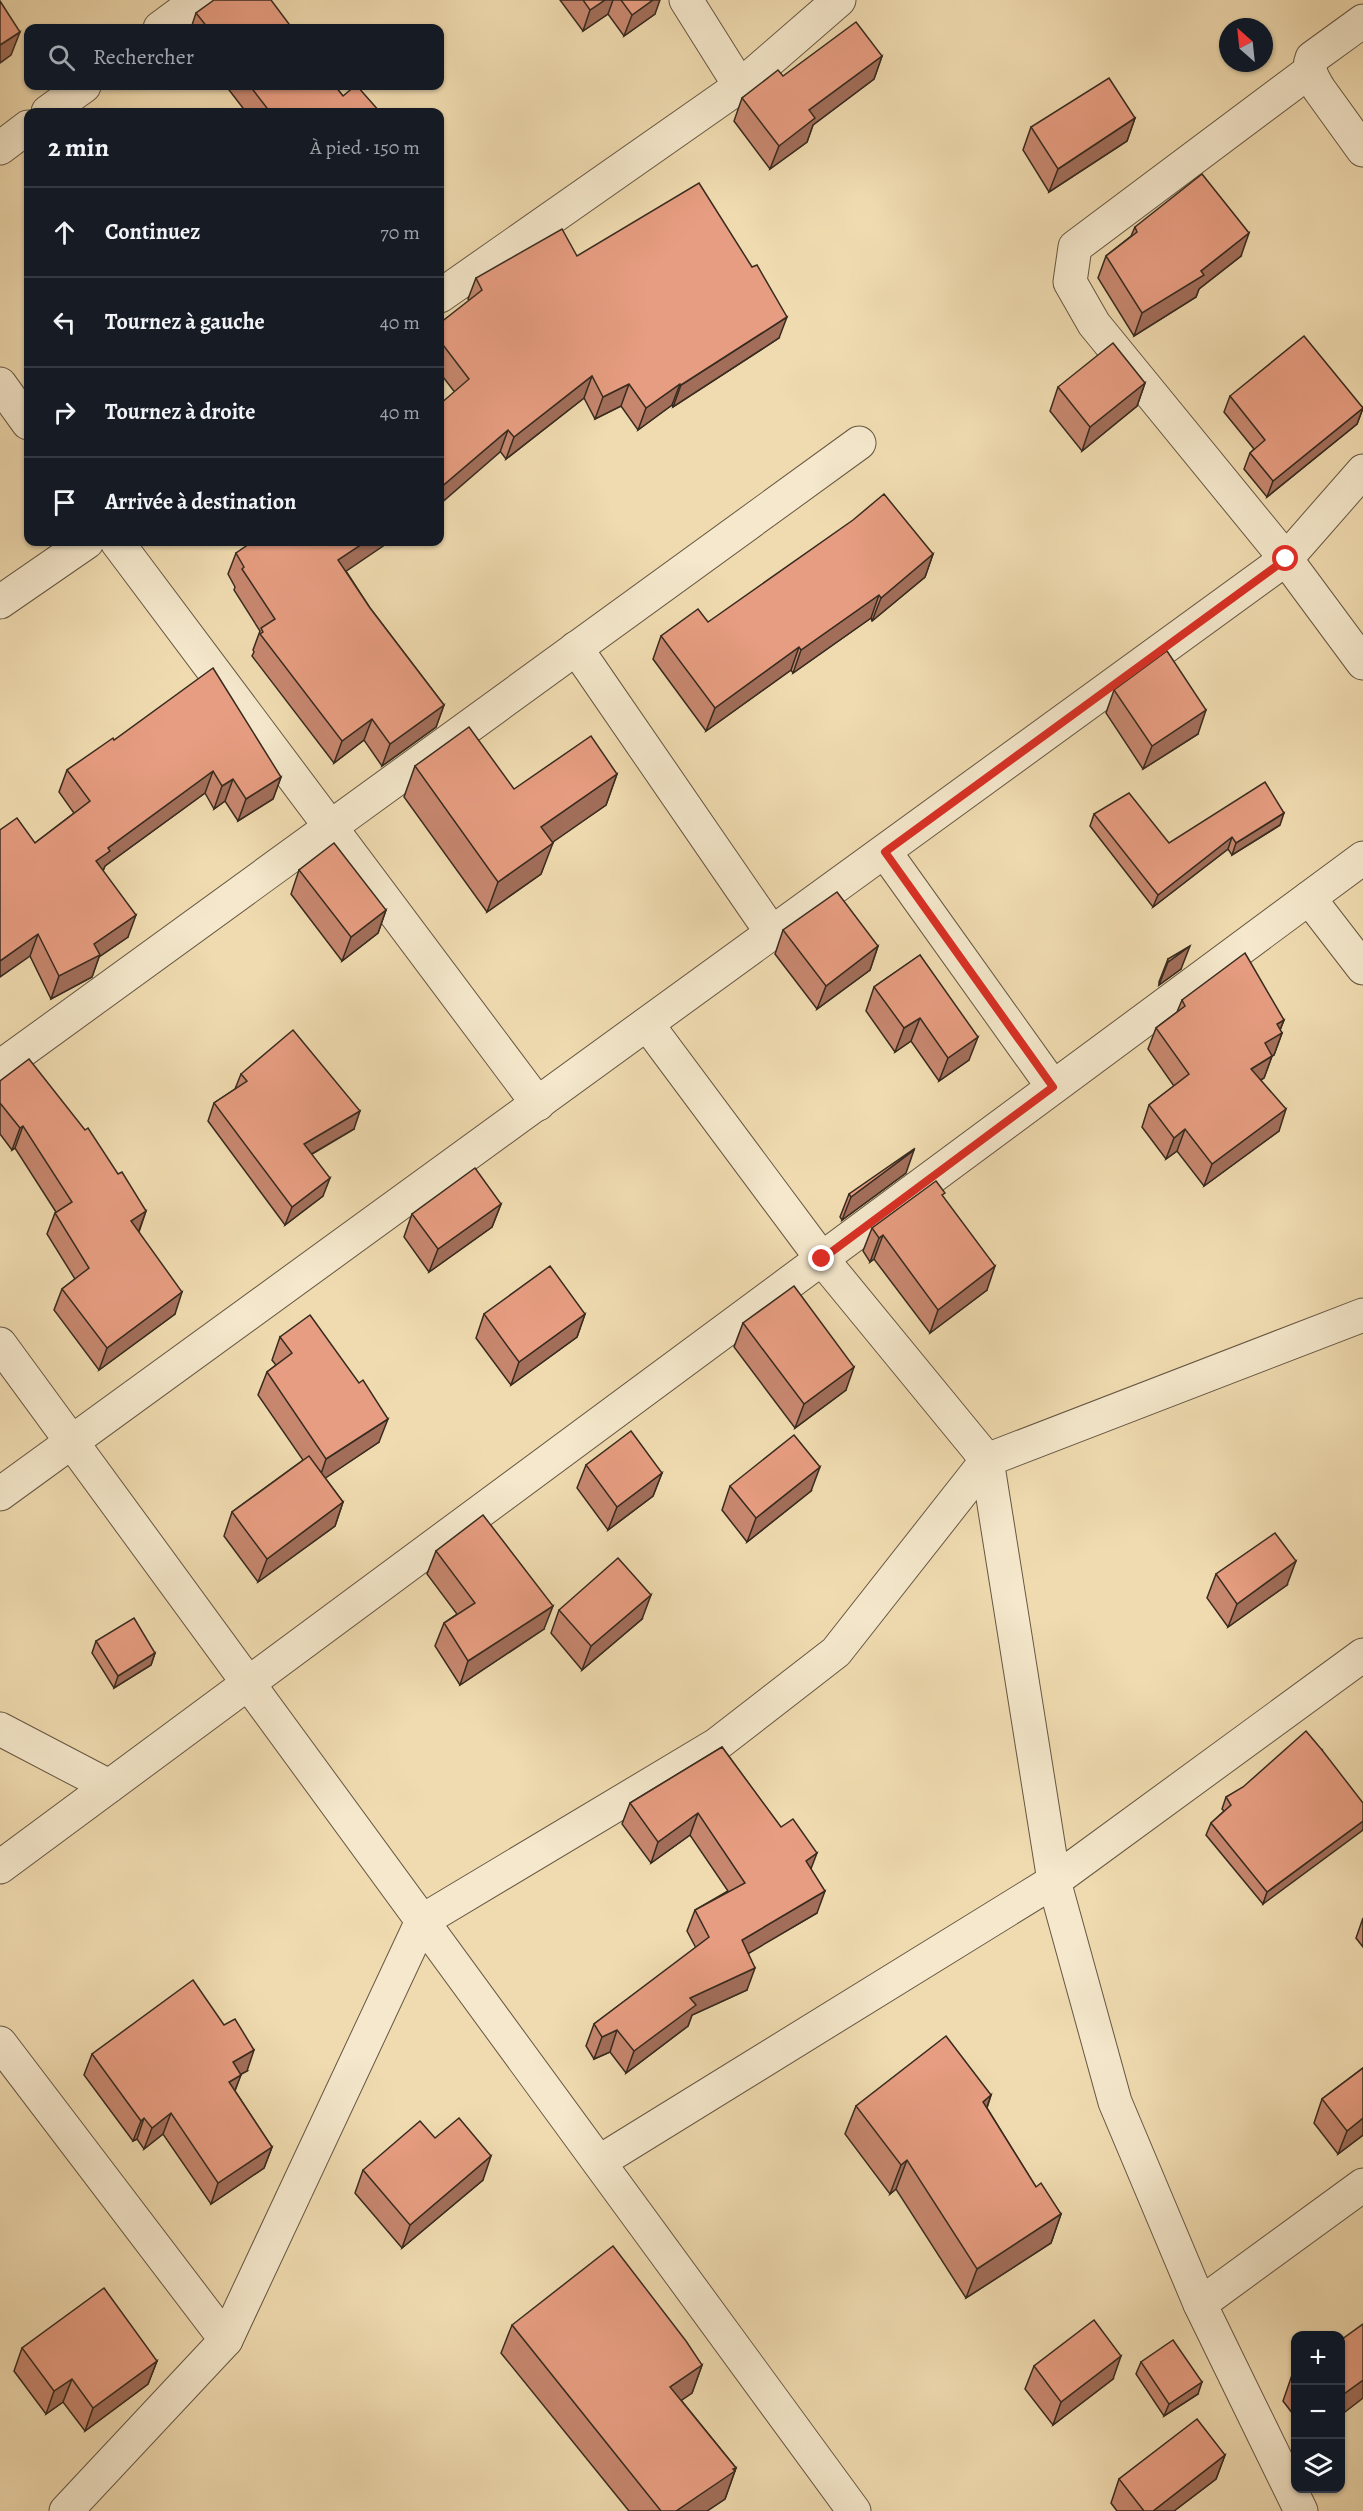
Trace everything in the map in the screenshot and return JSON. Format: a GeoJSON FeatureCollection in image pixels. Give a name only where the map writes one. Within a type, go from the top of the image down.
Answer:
{"type":"FeatureCollection","features":[{"type":"Feature","properties":{"kind":"street"},"geometry":{"type":"LineString","coordinates":[[165,24],[198,0]]}},
{"type":"Feature","properties":{"kind":"street"},"geometry":{"type":"LineString","coordinates":[[686,0],[740,86]]}},
{"type":"Feature","properties":{"kind":"street"},"geometry":{"type":"LineString","coordinates":[[444,293],[740,86],[839,0]]}},
{"type":"Feature","properties":{"kind":"street"},"geometry":{"type":"LineString","coordinates":[[1363,21],[1312,58],[1310,71],[1319,90],[1363,150]]}},
{"type":"Feature","properties":{"kind":"street"},"geometry":{"type":"LineString","coordinates":[[1310,71],[1074,247],[1070,282],[1094,324],[1286,559],[1363,663]]}},
{"type":"Feature","properties":{"kind":"street"},"geometry":{"type":"LineString","coordinates":[[54,108],[78,90]]}},
{"type":"Feature","properties":{"kind":"street"},"geometry":{"type":"LineString","coordinates":[[0,148],[24,130]]}},
{"type":"Feature","properties":{"kind":"street"},"geometry":{"type":"LineString","coordinates":[[0,384],[24,417]]}},
{"type":"Feature","properties":{"kind":"street"},"geometry":{"type":"LineString","coordinates":[[0,1067],[859,443]]}},
{"type":"Feature","properties":{"kind":"street"},"geometry":{"type":"LineString","coordinates":[[0,1494],[1286,559],[1363,471]]}},
{"type":"Feature","properties":{"kind":"street"},"geometry":{"type":"LineString","coordinates":[[0,602],[81,546]]}},
{"type":"Feature","properties":{"kind":"street"},"geometry":{"type":"LineString","coordinates":[[120,546],[537,1104]]}},
{"type":"Feature","properties":{"kind":"street"},"geometry":{"type":"LineString","coordinates":[[576,648],[772,933]]}},
{"type":"Feature","properties":{"kind":"street"},"geometry":{"type":"LineString","coordinates":[[885,852],[1053,1087]]}},
{"type":"Feature","properties":{"kind":"street"},"geometry":{"type":"LineString","coordinates":[[0,1867],[1363,858]]}},
{"type":"Feature","properties":{"kind":"street"},"geometry":{"type":"LineString","coordinates":[[1309,898],[1363,968]]}},
{"type":"Feature","properties":{"kind":"street"},"geometry":{"type":"LineString","coordinates":[[647,1024],[822,1259],[987,1460],[1054,1881],[1115,2102],[1200,2304],[1301,2511]]}},
{"type":"Feature","properties":{"kind":"street"},"geometry":{"type":"LineString","coordinates":[[66,2511],[226,2340],[422,1921],[716,1745],[836,1652],[987,1460],[1363,1315]]}},
{"type":"Feature","properties":{"kind":"street"},"geometry":{"type":"LineString","coordinates":[[0,1344],[599,2162],[850,2510]]}},
{"type":"Feature","properties":{"kind":"street"},"geometry":{"type":"LineString","coordinates":[[599,2162],[1054,1881],[1363,1655]]}},
{"type":"Feature","properties":{"kind":"street"},"geometry":{"type":"LineString","coordinates":[[0,1729],[109,1786]]}},
{"type":"Feature","properties":{"kind":"street"},"geometry":{"type":"LineString","coordinates":[[0,2043],[226,2340]]}},
{"type":"Feature","properties":{"kind":"street"},"geometry":{"type":"LineString","coordinates":[[1200,2304],[1363,2186]]}},
{"type":"Feature","properties":{"kind":"building"},"geometry":{"type":"Polygon","coordinates":[[[214,0],[271,0],[289,24],[205,24],[196,13],[214,0]]]}},
{"type":"Feature","properties":{"kind":"building"},"geometry":{"type":"Polygon","coordinates":[[[583,0],[605,0],[590,10],[583,0]]]}},
{"type":"Feature","properties":{"kind":"building"},"geometry":{"type":"Polygon","coordinates":[[[621,0],[653,0],[632,15],[621,0]]]}},
{"type":"Feature","properties":{"kind":"building"},"geometry":{"type":"Polygon","coordinates":[[[0,1],[20,32],[0,45],[0,1]]]}},
{"type":"Feature","properties":{"kind":"building"},"geometry":{"type":"Polygon","coordinates":[[[856,22],[882,56],[809,110],[815,118],[779,146],[742,98],[778,70],[783,76],[856,22]]]}},
{"type":"Feature","properties":{"kind":"building"},"geometry":{"type":"Polygon","coordinates":[[[1109,78],[1135,118],[1058,169],[1031,127],[1109,78]]]}},
{"type":"Feature","properties":{"kind":"building"},"geometry":{"type":"Polygon","coordinates":[[[253,90],[338,90],[343,96],[350,90],[361,90],[376,108],[267,108],[253,90]]]}},
{"type":"Feature","properties":{"kind":"building"},"geometry":{"type":"Polygon","coordinates":[[[1202,174],[1249,233],[1201,271],[1204,275],[1142,313],[1106,256],[1137,232],[1135,227],[1202,174]]]}},
{"type":"Feature","properties":{"kind":"building"},"geometry":{"type":"Polygon","coordinates":[[[699,183],[752,267],[757,265],[787,317],[646,408],[629,384],[603,397],[592,376],[514,437],[508,430],[444,485],[444,401],[469,379],[444,346],[444,320],[482,290],[476,278],[562,229],[577,256],[699,183]]]}},
{"type":"Feature","properties":{"kind":"building"},"geometry":{"type":"Polygon","coordinates":[[[1304,336],[1363,408],[1273,481],[1250,453],[1265,440],[1230,396],[1304,336]]]}},
{"type":"Feature","properties":{"kind":"building"},"geometry":{"type":"Polygon","coordinates":[[[1113,343],[1145,383],[1090,427],[1058,387],[1113,343]]]}},
{"type":"Feature","properties":{"kind":"building"},"geometry":{"type":"Polygon","coordinates":[[[884,494],[933,554],[881,598],[879,595],[801,650],[799,647],[715,708],[661,636],[698,609],[708,622],[853,520],[884,494]]]}},
{"type":"Feature","properties":{"kind":"building"},"geometry":{"type":"Polygon","coordinates":[[[246,546],[359,546],[338,560],[370,608],[444,705],[390,744],[372,719],[342,741],[260,634],[263,632],[261,628],[275,619],[242,569],[244,567],[236,553],[246,546]]]}},
{"type":"Feature","properties":{"kind":"building"},"geometry":{"type":"Polygon","coordinates":[[[1167,651],[1206,710],[1152,746],[1114,690],[1167,651]]]}},
{"type":"Feature","properties":{"kind":"building"},"geometry":{"type":"Polygon","coordinates":[[[213,668],[281,777],[246,799],[233,779],[222,786],[213,771],[108,848],[110,851],[96,861],[136,915],[94,944],[100,955],[59,976],[38,934],[0,961],[0,830],[17,818],[35,843],[90,801],[67,770],[113,738],[114,740],[213,668]]]}},
{"type":"Feature","properties":{"kind":"building"},"geometry":{"type":"Polygon","coordinates":[[[469,727],[514,789],[591,736],[617,774],[541,827],[553,843],[498,882],[415,766],[469,727]]]}},
{"type":"Feature","properties":{"kind":"building"},"geometry":{"type":"Polygon","coordinates":[[[1265,782],[1284,813],[1236,843],[1232,837],[1158,895],[1094,814],[1129,793],[1169,843],[1265,782]]]}},
{"type":"Feature","properties":{"kind":"building"},"geometry":{"type":"Polygon","coordinates":[[[334,843],[386,910],[351,937],[299,870],[334,843]]]}},
{"type":"Feature","properties":{"kind":"building"},"geometry":{"type":"Polygon","coordinates":[[[837,892],[878,946],[826,986],[783,930],[837,892]]]}},
{"type":"Feature","properties":{"kind":"building"},"geometry":{"type":"Polygon","coordinates":[[[1190,946],[1168,962],[1168,959],[1190,946]]]}},
{"type":"Feature","properties":{"kind":"building"},"geometry":{"type":"Polygon","coordinates":[[[1245,953],[1284,1020],[1277,1024],[1282,1033],[1265,1043],[1272,1056],[1251,1069],[1286,1109],[1212,1164],[1185,1129],[1174,1138],[1149,1105],[1189,1074],[1156,1028],[1185,1006],[1182,1000],[1245,953]]]}},
{"type":"Feature","properties":{"kind":"building"},"geometry":{"type":"Polygon","coordinates":[[[920,955],[978,1037],[948,1058],[920,1018],[904,1028],[874,987],[920,955]]]}},
{"type":"Feature","properties":{"kind":"building"},"geometry":{"type":"Polygon","coordinates":[[[293,1030],[360,1111],[304,1144],[330,1178],[292,1207],[214,1103],[247,1081],[241,1074],[293,1030]]]}},
{"type":"Feature","properties":{"kind":"building"},"geometry":{"type":"Polygon","coordinates":[[[29,1059],[85,1130],[88,1128],[118,1174],[122,1172],[146,1211],[131,1221],[182,1292],[107,1348],[62,1289],[89,1268],[55,1213],[72,1202],[23,1126],[20,1128],[0,1103],[0,1081],[29,1059]]]}},
{"type":"Feature","properties":{"kind":"building"},"geometry":{"type":"Polygon","coordinates":[[[914,1150],[851,1197],[849,1194],[914,1150]]]}},
{"type":"Feature","properties":{"kind":"building"},"geometry":{"type":"Polygon","coordinates":[[[475,1168],[501,1204],[438,1249],[412,1214],[475,1168]]]}},
{"type":"Feature","properties":{"kind":"building"},"geometry":{"type":"Polygon","coordinates":[[[936,1181],[945,1193],[942,1195],[995,1266],[938,1310],[883,1235],[879,1238],[872,1228],[936,1181]]]}},
{"type":"Feature","properties":{"kind":"building"},"geometry":{"type":"Polygon","coordinates":[[[550,1266],[585,1314],[519,1362],[484,1314],[550,1266]]]}},
{"type":"Feature","properties":{"kind":"building"},"geometry":{"type":"Polygon","coordinates":[[[794,1286],[854,1367],[804,1404],[743,1323],[794,1286]]]}},
{"type":"Feature","properties":{"kind":"building"},"geometry":{"type":"Polygon","coordinates":[[[310,1315],[359,1383],[363,1380],[388,1419],[326,1459],[267,1372],[292,1353],[280,1337],[310,1315]]]}},
{"type":"Feature","properties":{"kind":"building"},"geometry":{"type":"Polygon","coordinates":[[[631,1431],[662,1473],[617,1507],[586,1465],[631,1431]]]}},
{"type":"Feature","properties":{"kind":"building"},"geometry":{"type":"Polygon","coordinates":[[[794,1435],[820,1467],[756,1518],[730,1486],[794,1435]]]}},
{"type":"Feature","properties":{"kind":"building"},"geometry":{"type":"Polygon","coordinates":[[[309,1456],[343,1502],[267,1559],[232,1512],[309,1456]]]}},
{"type":"Feature","properties":{"kind":"building"},"geometry":{"type":"Polygon","coordinates":[[[483,1515],[553,1606],[468,1661],[444,1623],[475,1603],[436,1551],[483,1515]]]}},
{"type":"Feature","properties":{"kind":"building"},"geometry":{"type":"Polygon","coordinates":[[[1275,1533],[1296,1561],[1237,1604],[1216,1574],[1275,1533]]]}},
{"type":"Feature","properties":{"kind":"building"},"geometry":{"type":"Polygon","coordinates":[[[618,1558],[651,1595],[591,1646],[559,1610],[618,1558]]]}},
{"type":"Feature","properties":{"kind":"building"},"geometry":{"type":"Polygon","coordinates":[[[134,1618],[155,1653],[118,1676],[96,1641],[134,1618]]]}},
{"type":"Feature","properties":{"kind":"building"},"geometry":{"type":"Polygon","coordinates":[[[1306,1731],[1363,1803],[1363,1821],[1267,1892],[1211,1823],[1231,1805],[1226,1797],[1243,1787],[1306,1731]]]}},
{"type":"Feature","properties":{"kind":"building"},"geometry":{"type":"Polygon","coordinates":[[[722,1747],[781,1827],[793,1819],[817,1853],[806,1861],[825,1891],[742,1940],[755,1968],[690,1998],[696,2005],[634,2051],[617,2030],[602,2037],[594,2024],[709,1937],[695,1910],[745,1883],[698,1813],[658,1842],[630,1803],[722,1747]]]}},
{"type":"Feature","properties":{"kind":"building"},"geometry":{"type":"Polygon","coordinates":[[[193,1980],[224,2025],[235,2019],[254,2050],[233,2062],[241,2075],[229,2082],[272,2147],[218,2183],[171,2113],[152,2128],[144,2118],[141,2121],[92,2054],[193,1980]]]}},
{"type":"Feature","properties":{"kind":"building"},"geometry":{"type":"Polygon","coordinates":[[[946,2036],[991,2095],[983,2102],[1036,2187],[1041,2183],[1061,2214],[977,2269],[907,2160],[901,2165],[856,2106],[946,2036]]]}},
{"type":"Feature","properties":{"kind":"building"},"geometry":{"type":"Polygon","coordinates":[[[1363,2068],[1363,2118],[1347,2131],[1322,2099],[1363,2068]]]}},
{"type":"Feature","properties":{"kind":"building"},"geometry":{"type":"Polygon","coordinates":[[[459,2118],[491,2156],[410,2225],[363,2170],[420,2121],[435,2138],[459,2118]]]}},
{"type":"Feature","properties":{"kind":"building"},"geometry":{"type":"Polygon","coordinates":[[[613,2246],[702,2365],[670,2387],[736,2468],[733,2469],[735,2471],[676,2511],[661,2511],[512,2325],[613,2246]]]}},
{"type":"Feature","properties":{"kind":"building"},"geometry":{"type":"Polygon","coordinates":[[[104,2288],[157,2361],[93,2408],[72,2379],[54,2391],[22,2348],[104,2288]]]}},
{"type":"Feature","properties":{"kind":"building"},"geometry":{"type":"Polygon","coordinates":[[[1094,2320],[1121,2356],[1061,2402],[1034,2366],[1094,2320]]]}},
{"type":"Feature","properties":{"kind":"building"},"geometry":{"type":"Polygon","coordinates":[[[1363,2324],[1363,2380],[1345,2393],[1345,2385],[1345,2337],[1363,2324]]]}},
{"type":"Feature","properties":{"kind":"building"},"geometry":{"type":"Polygon","coordinates":[[[1173,2340],[1202,2382],[1169,2404],[1141,2362],[1173,2340]]]}},
{"type":"Feature","properties":{"kind":"building"},"geometry":{"type":"Polygon","coordinates":[[[1197,2419],[1225,2455],[1153,2511],[1144,2511],[1119,2479],[1197,2419]]]}},
{"type":"Feature","properties":{"kind":"route"},"geometry":{"type":"LineString","coordinates":[[822,1259],[1053,1087],[885,852],[1286,559]]}}]}
